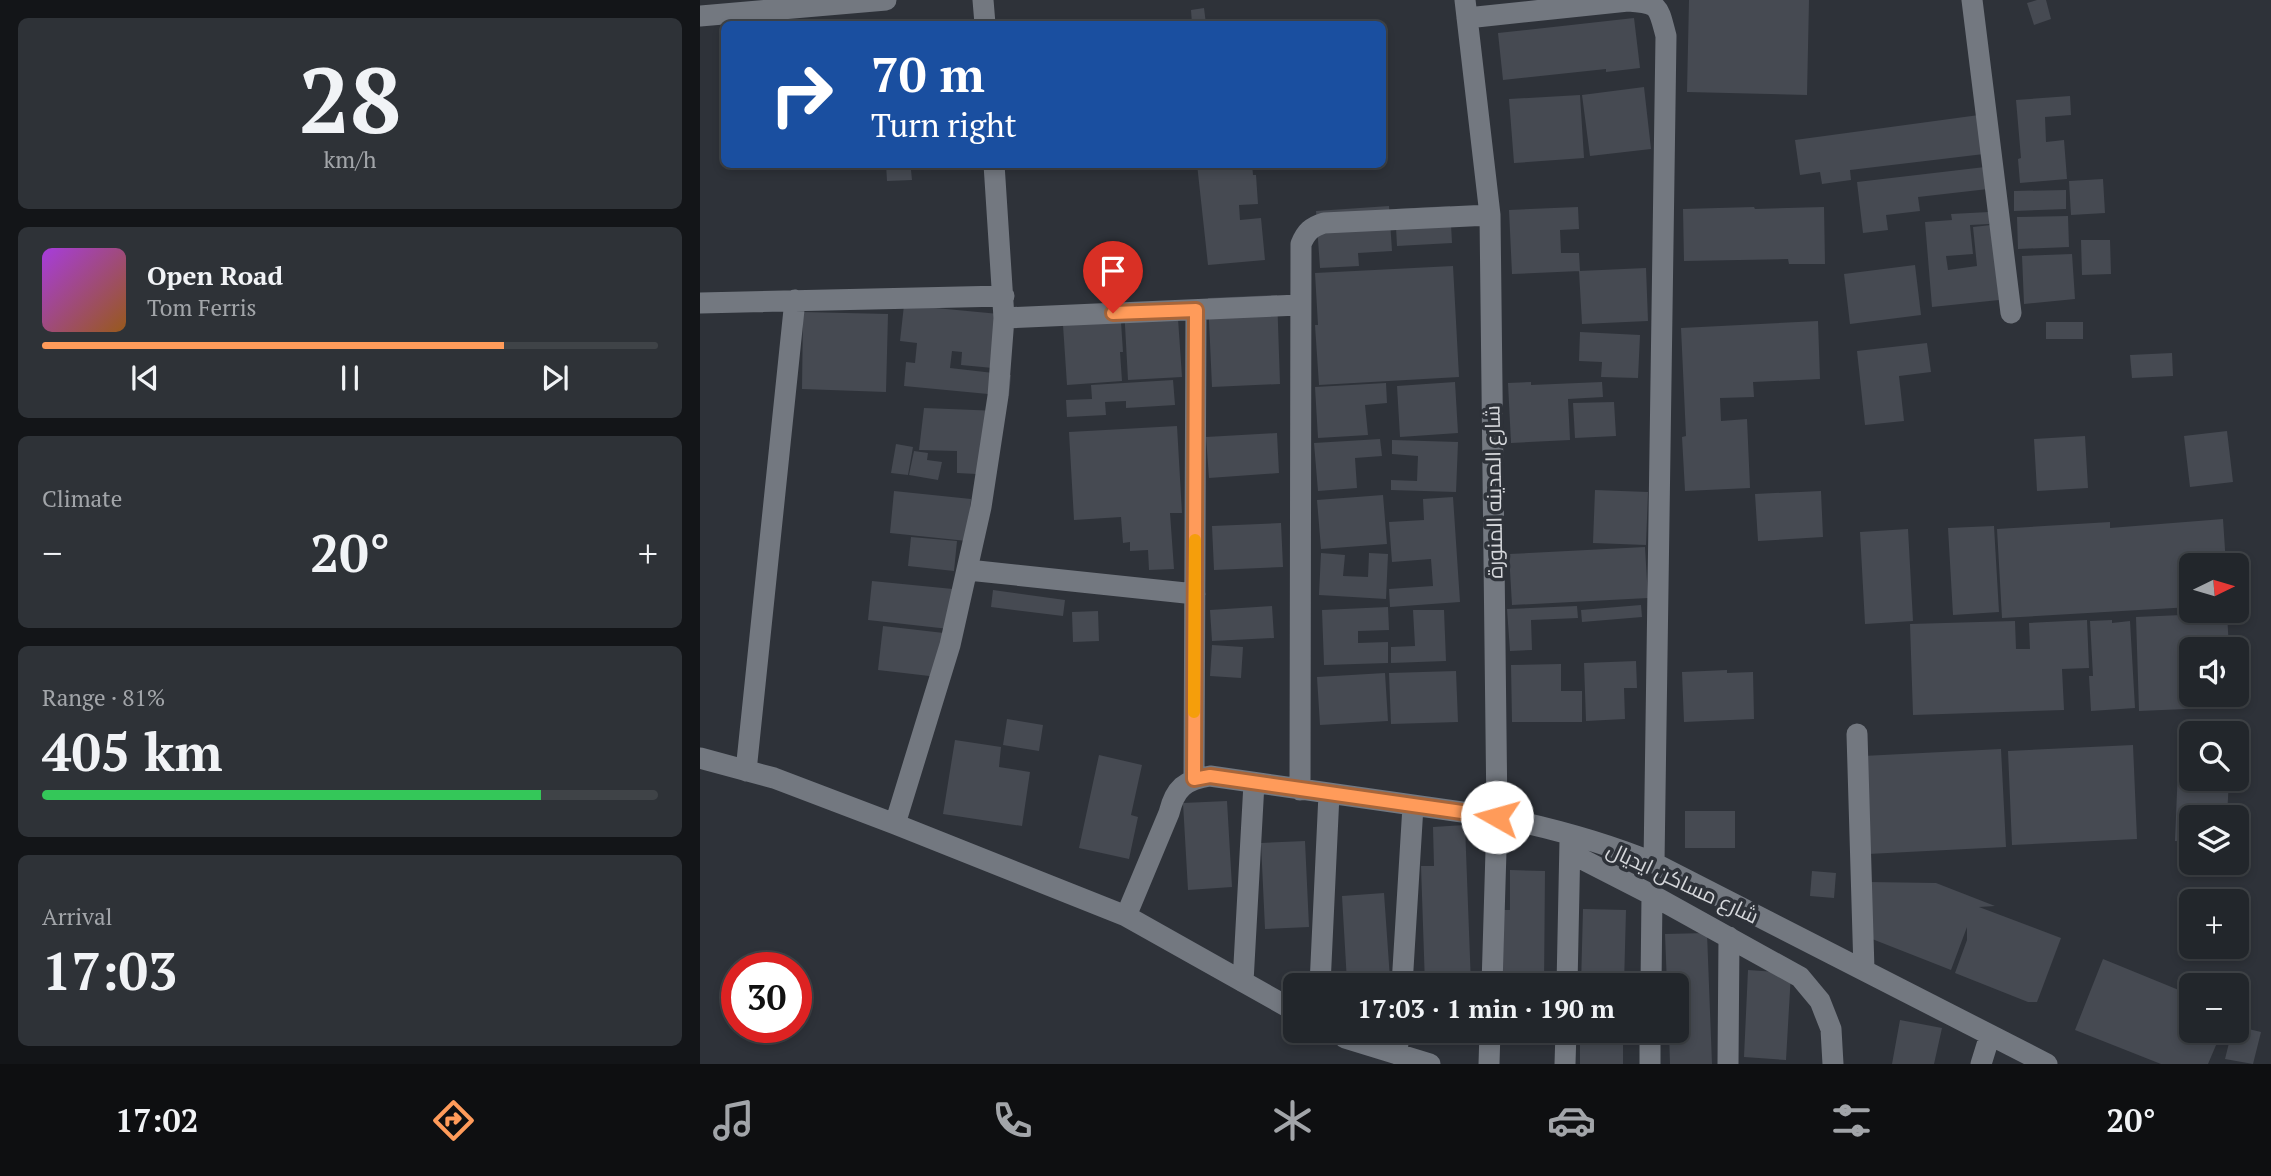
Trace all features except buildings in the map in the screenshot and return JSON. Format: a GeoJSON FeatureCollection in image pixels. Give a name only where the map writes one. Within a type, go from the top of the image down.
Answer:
{"type":"FeatureCollection","features":[{"type":"Feature","properties":{"kind":"street"},"geometry":{"type":"LineString","coordinates":[[700,16],[886,0]]}},
{"type":"Feature","properties":{"kind":"street"},"geometry":{"type":"LineString","coordinates":[[983,0],[985,21]]}},
{"type":"Feature","properties":{"kind":"street"},"geometry":{"type":"LineString","coordinates":[[1972,0],[2011,313]]}},
{"type":"Feature","properties":{"kind":"street"},"geometry":{"type":"LineString","coordinates":[[1466,9],[1650,2],[1659,10],[1666,36],[1654,863]]}},
{"type":"Feature","properties":{"kind":"street","name":"شارع المدينه المنورة"},"geometry":{"type":"LineString","coordinates":[[1466,9],[1490,215],[1497,817],[1492,973]]}},
{"type":"Feature","properties":{"kind":"street"},"geometry":{"type":"LineString","coordinates":[[895,824],[950,645],[981,507],[996,408],[1004,307],[995,168]]}},
{"type":"Feature","properties":{"kind":"street"},"geometry":{"type":"LineString","coordinates":[[1300,790],[1300,244],[1314,226],[1324,223],[1490,215]]}},
{"type":"Feature","properties":{"kind":"street"},"geometry":{"type":"LineString","coordinates":[[700,303],[795,300],[1196,310],[1299,306]]}},
{"type":"Feature","properties":{"kind":"street"},"geometry":{"type":"LineString","coordinates":[[746,771],[795,300]]}},
{"type":"Feature","properties":{"kind":"street"},"geometry":{"type":"LineString","coordinates":[[1126,916],[1169,813],[1172,799],[1181,787],[1194,779],[1196,310]]}},
{"type":"Feature","properties":{"kind":"street"},"geometry":{"type":"LineString","coordinates":[[968,570],[1195,594]]}},
{"type":"Feature","properties":{"kind":"street"},"geometry":{"type":"LineString","coordinates":[[1857,734],[1864,970]]}},
{"type":"Feature","properties":{"kind":"street"},"geometry":{"type":"LineString","coordinates":[[700,758],[774,778],[1126,916],[1283,1004]]}},
{"type":"Feature","properties":{"kind":"street","name":"شارع مساكن ايديال"},"geometry":{"type":"LineString","coordinates":[[1194,779],[1210,776],[1497,817],[1570,843],[1616,847],[1654,863],[2047,1064]]}},
{"type":"Feature","properties":{"kind":"street"},"geometry":{"type":"LineString","coordinates":[[1243,982],[1254,783]]}},
{"type":"Feature","properties":{"kind":"street"},"geometry":{"type":"LineString","coordinates":[[1321,973],[1329,794]]}},
{"type":"Feature","properties":{"kind":"street"},"geometry":{"type":"LineString","coordinates":[[1403,973],[1412,806]]}},
{"type":"Feature","properties":{"kind":"street"},"geometry":{"type":"LineString","coordinates":[[1570,843],[1652,895],[1800,977],[1820,1001],[1831,1030],[1833,1064]]}},
{"type":"Feature","properties":{"kind":"street"},"geometry":{"type":"LineString","coordinates":[[1567,973],[1570,843]]}},
{"type":"Feature","properties":{"kind":"street"},"geometry":{"type":"LineString","coordinates":[[1651,973],[1652,895]]}},
{"type":"Feature","properties":{"kind":"street"},"geometry":{"type":"LineString","coordinates":[[1728,1064],[1729,937]]}},
{"type":"Feature","properties":{"kind":"street"},"geometry":{"type":"LineString","coordinates":[[1981,1064],[1990,1035]]}},
{"type":"Feature","properties":{"kind":"street"},"geometry":{"type":"LineString","coordinates":[[1357,1043],[1394,1059],[1430,1064]]}},
{"type":"Feature","properties":{"kind":"street"},"geometry":{"type":"LineString","coordinates":[[1489,1064],[1490,1043]]}},
{"type":"Feature","properties":{"kind":"street"},"geometry":{"type":"LineString","coordinates":[[1565,1064],[1566,1043]]}},
{"type":"Feature","properties":{"kind":"street"},"geometry":{"type":"LineString","coordinates":[[1650,1043],[1650,1064]]}},
{"type":"Feature","properties":{"kind":"slow traffic"},"geometry":{"type":"LineString","coordinates":[[1194,712],[1195,540]]}},
{"type":"Feature","properties":{"kind":"route"},"geometry":{"type":"LineString","coordinates":[[1113,313],[1196,310],[1194,779],[1210,776],[1497,817]]}}]}
